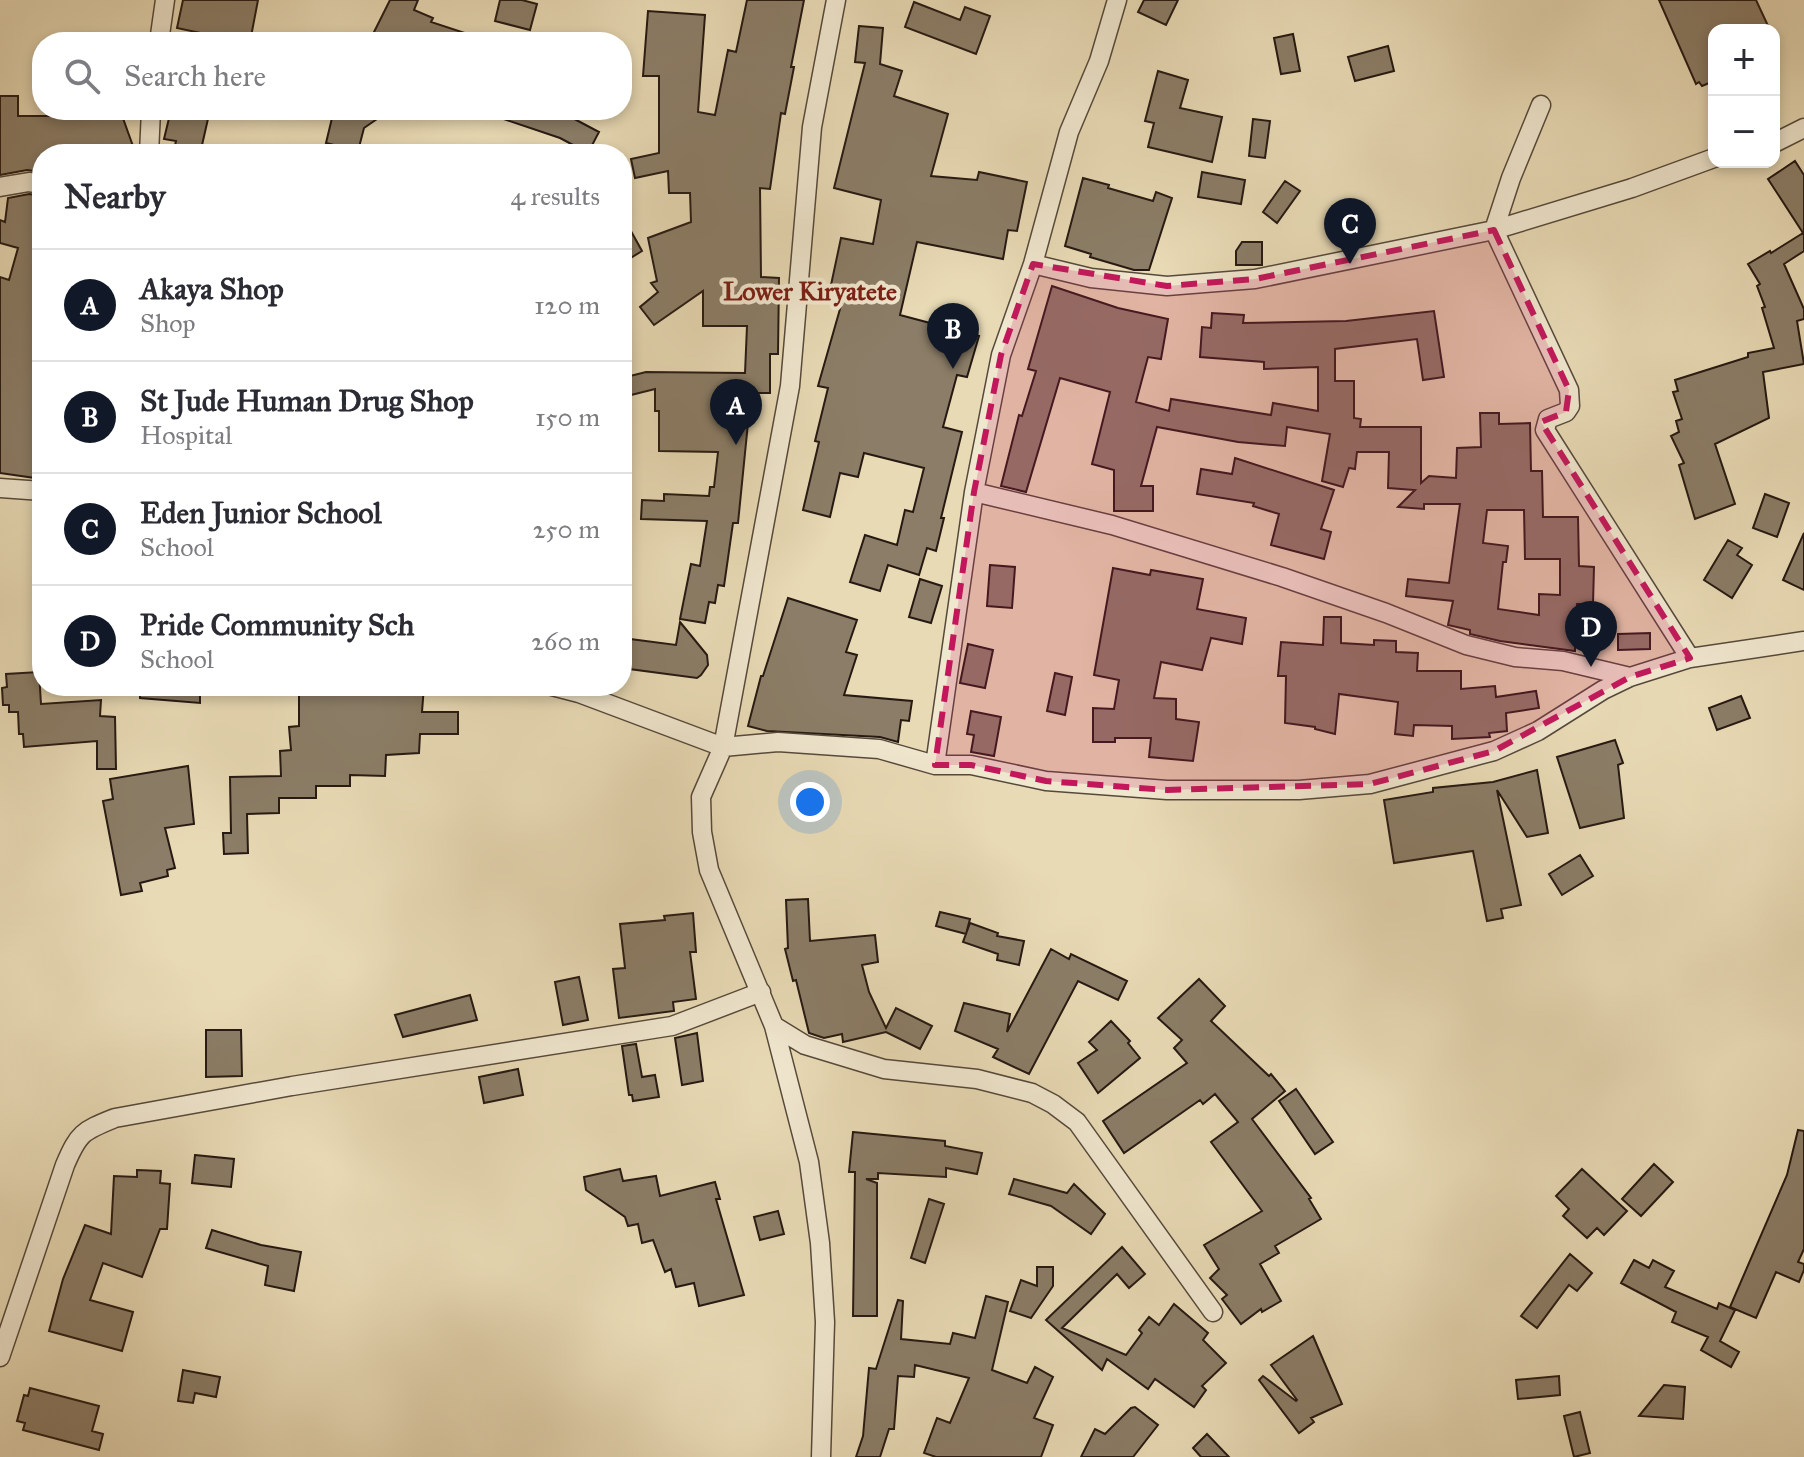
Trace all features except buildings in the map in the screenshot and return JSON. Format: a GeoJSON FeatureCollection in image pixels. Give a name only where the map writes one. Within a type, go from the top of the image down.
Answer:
{"type":"FeatureCollection","features":[{"type":"Feature","properties":{"kind":"street"},"geometry":{"type":"LineString","coordinates":[[160,32],[165,0]]}},
{"type":"Feature","properties":{"kind":"street"},"geometry":{"type":"LineString","coordinates":[[821,1457],[825,1322],[820,1243],[809,1162],[774,1026],[709,870],[702,832],[701,797],[723,747],[790,386],[812,127],[836,0]]}},
{"type":"Feature","properties":{"kind":"street"},"geometry":{"type":"LineString","coordinates":[[935,765],[974,492],[1001,355],[1033,264],[1069,132],[1099,61],[1117,0]]}},
{"type":"Feature","properties":{"kind":"street"},"geometry":{"type":"LineString","coordinates":[[1541,105],[1494,230],[1569,390],[1570,406],[1566,412],[1548,419],[1545,430],[1690,658]]}},
{"type":"Feature","properties":{"kind":"street"},"geometry":{"type":"LineString","coordinates":[[149,144],[151,120]]}},
{"type":"Feature","properties":{"kind":"street"},"geometry":{"type":"LineString","coordinates":[[1780,140],[1804,128]]}},
{"type":"Feature","properties":{"kind":"street"},"geometry":{"type":"LineString","coordinates":[[1033,264],[1091,278],[1167,286],[1255,279],[1494,230],[1632,188],[1708,160]]}},
{"type":"Feature","properties":{"kind":"street"},"geometry":{"type":"LineString","coordinates":[[0,187],[32,182]]}},
{"type":"Feature","properties":{"kind":"street"},"geometry":{"type":"LineString","coordinates":[[0,488],[32,490]]}},
{"type":"Feature","properties":{"kind":"street"},"geometry":{"type":"LineString","coordinates":[[974,492],[1112,525],[1282,577],[1466,645],[1515,657],[1563,661],[1630,677]]}},
{"type":"Feature","properties":{"kind":"street"},"geometry":{"type":"LineString","coordinates":[[587,696],[723,747],[778,742],[879,749],[935,765],[971,765],[1046,781],[1167,790],[1299,790],[1370,784],[1494,751],[1538,731],[1630,677],[1690,658],[1804,641]]}},
{"type":"Feature","properties":{"kind":"street"},"geometry":{"type":"LineString","coordinates":[[0,1357],[65,1165],[75,1140],[90,1128],[115,1118],[292,1086],[672,1026],[761,992]]}},
{"type":"Feature","properties":{"kind":"street"},"geometry":{"type":"LineString","coordinates":[[774,1026],[805,1045],[884,1069],[977,1079],[1032,1093],[1053,1104],[1077,1122],[1213,1312]]}},
{"type":"Feature","properties":{"kind":"highlighted area"},"geometry":{"type":"Polygon","coordinates":[[[1494,230],[1569,390],[1566,412],[1541,422],[1690,658],[1630,677],[1494,751],[1370,784],[1167,790],[1046,781],[971,765],[935,765],[974,492],[1001,355],[1033,264],[1167,286],[1255,279],[1494,230]]]}},
{"type":"Feature","properties":{"kind":"place","name":"Eden Junior School"},"geometry":{"type":"Point","coordinates":[1350,264]}},
{"type":"Feature","properties":{"kind":"place","name":"St Jude Human Drug Shop"},"geometry":{"type":"Point","coordinates":[953,369]}},
{"type":"Feature","properties":{"kind":"place","name":"Akaya Shop"},"geometry":{"type":"Point","coordinates":[736,445]}},
{"type":"Feature","properties":{"kind":"place","name":"Pride Community Sch"},"geometry":{"type":"Point","coordinates":[1591,667]}},
{"type":"Feature","properties":{"kind":"district","name":"Lower Kiryatete"},"geometry":{"type":"Point","coordinates":[810,291]}}]}
